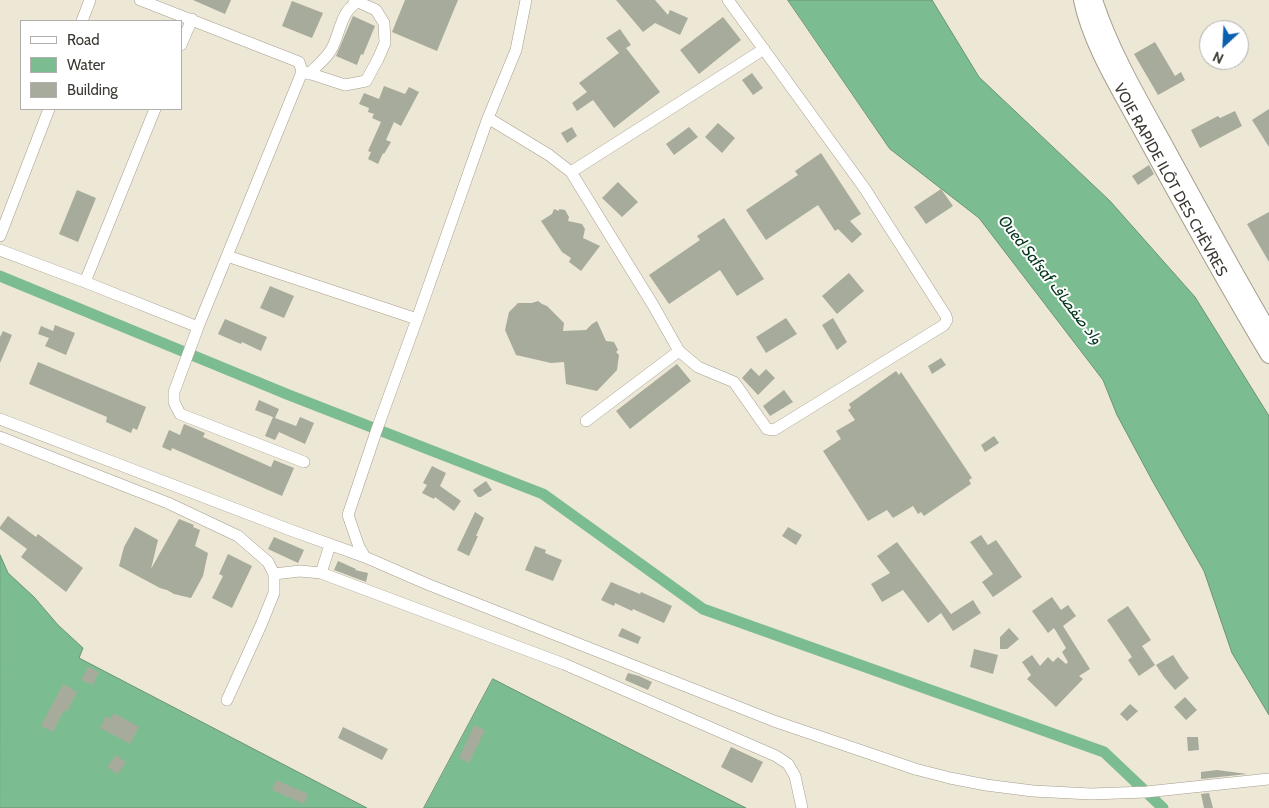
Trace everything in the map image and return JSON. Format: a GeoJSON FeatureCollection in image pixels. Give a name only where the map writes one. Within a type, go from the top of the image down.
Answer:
{"type":"FeatureCollection","features":[{"type":"Feature","properties":{"kind":"highway","name":"VOIE RAPIDE ILÔT DES CHÈVRES"},"geometry":{"type":"LineString","coordinates":[[1082,0],[1103,58],[1188,216],[1269,355]]}},
{"type":"Feature","properties":{"kind":"highway","name":"VOIE RAPIDE ILÔT DES CHÈVRES"},"geometry":{"type":"LineString","coordinates":[[1094,0],[1102,25],[1121,65],[1204,218],[1269,332]]}},
{"type":"Feature","properties":{"kind":"lane"},"geometry":{"type":"LineString","coordinates":[[82,20],[90,0]]}},
{"type":"Feature","properties":{"kind":"lane"},"geometry":{"type":"LineString","coordinates":[[140,0],[299,62],[305,72],[345,86],[366,81],[385,43],[384,23],[376,10],[358,0],[347,10],[331,50],[305,72],[227,256],[174,392],[174,402],[180,414],[304,462]]}},
{"type":"Feature","properties":{"kind":"lane"},"geometry":{"type":"LineString","coordinates":[[365,557],[359,547],[348,515],[488,118],[516,50],[526,0]]}},
{"type":"Feature","properties":{"kind":"lane"},"geometry":{"type":"LineString","coordinates":[[488,118],[549,155],[571,172],[653,305],[679,351],[698,367],[734,382],[767,429],[774,430],[944,325],[947,320],[865,189],[728,0]]}},
{"type":"Feature","properties":{"kind":"lane"},"geometry":{"type":"LineString","coordinates":[[182,43],[192,19]]}},
{"type":"Feature","properties":{"kind":"lane"},"geometry":{"type":"LineString","coordinates":[[571,172],[764,49]]}},
{"type":"Feature","properties":{"kind":"lane"},"geometry":{"type":"LineString","coordinates":[[0,236],[49,110]]}},
{"type":"Feature","properties":{"kind":"lane"},"geometry":{"type":"LineString","coordinates":[[85,282],[155,110]]}},
{"type":"Feature","properties":{"kind":"lane"},"geometry":{"type":"LineString","coordinates":[[0,250],[198,327]]}},
{"type":"Feature","properties":{"kind":"lane"},"geometry":{"type":"LineString","coordinates":[[227,256],[417,319]]}},
{"type":"Feature","properties":{"kind":"lane"},"geometry":{"type":"LineString","coordinates":[[586,421],[679,351]]}},
{"type":"Feature","properties":{"kind":"lane"},"geometry":{"type":"LineString","coordinates":[[0,419],[365,557],[427,584],[774,721],[915,769],[950,778],[1010,788],[1091,794],[1146,792],[1269,778]]}},
{"type":"Feature","properties":{"kind":"lane"},"geometry":{"type":"LineString","coordinates":[[0,437],[168,503],[238,536],[268,562],[274,574],[274,593],[227,700]]}},
{"type":"Feature","properties":{"kind":"lane"},"geometry":{"type":"LineString","coordinates":[[321,573],[330,545]]}},
{"type":"Feature","properties":{"kind":"lane"},"geometry":{"type":"LineString","coordinates":[[274,574],[300,571],[321,573],[564,664],[776,756],[788,764],[795,776],[802,808]]}},
{"type":"Feature","properties":{"kind":"water","name":"Oued Safsaf واد صفصاف"},"geometry":{"type":"Polygon","coordinates":[[[788,0],[932,0],[979,77],[1110,201],[1195,297],[1269,416],[1269,715],[1232,653],[1204,571],[1117,415],[1103,380],[979,218],[890,149],[788,0]]]}},
{"type":"Feature","properties":{"kind":"water"},"geometry":{"type":"Polygon","coordinates":[[[0,555],[8,573],[83,648],[79,658],[367,808],[0,808],[0,555]]]}},
{"type":"Feature","properties":{"kind":"water"},"geometry":{"type":"Polygon","coordinates":[[[493,679],[746,808],[424,808],[493,679]]]}},
{"type":"Feature","properties":{"kind":"building"},"geometry":{"type":"Polygon","coordinates":[[[193,0],[231,0],[225,14],[193,0]]]}},
{"type":"Feature","properties":{"kind":"building"},"geometry":{"type":"Polygon","coordinates":[[[405,0],[458,0],[437,51],[392,32],[405,0]]]}},
{"type":"Feature","properties":{"kind":"building"},"geometry":{"type":"Polygon","coordinates":[[[616,0],[655,0],[668,15],[670,10],[688,18],[680,35],[655,23],[643,32],[616,0]]]}},
{"type":"Feature","properties":{"kind":"building"},"geometry":{"type":"Polygon","coordinates":[[[292,1],[323,13],[312,38],[282,26],[292,1]]]}},
{"type":"Feature","properties":{"kind":"building"},"geometry":{"type":"Polygon","coordinates":[[[353,16],[375,26],[357,65],[336,56],[353,16]]]}},
{"type":"Feature","properties":{"kind":"building"},"geometry":{"type":"Polygon","coordinates":[[[723,17],[741,40],[699,74],[680,50],[723,17]]]}},
{"type":"Feature","properties":{"kind":"building"},"geometry":{"type":"Polygon","coordinates":[[[620,29],[631,45],[626,48],[660,92],[614,128],[593,100],[577,111],[572,103],[587,92],[579,83],[619,53],[606,38],[620,29]]]}},
{"type":"Feature","properties":{"kind":"building"},"geometry":{"type":"Polygon","coordinates":[[[1155,42],[1175,76],[1181,72],[1185,80],[1158,95],[1134,54],[1155,42]]]}},
{"type":"Feature","properties":{"kind":"building"},"geometry":{"type":"Polygon","coordinates":[[[752,73],[763,88],[753,95],[742,80],[752,73]]]}},
{"type":"Feature","properties":{"kind":"building"},"geometry":{"type":"Polygon","coordinates":[[[384,86],[405,94],[409,87],[419,92],[401,126],[394,122],[386,140],[391,142],[378,164],[368,159],[371,152],[368,151],[381,122],[372,118],[374,114],[368,112],[369,108],[359,104],[364,93],[379,99],[384,86]]]}},
{"type":"Feature","properties":{"kind":"building"},"geometry":{"type":"Polygon","coordinates":[[[1269,109],[1269,147],[1252,120],[1269,109]]]}},
{"type":"Feature","properties":{"kind":"building"},"geometry":{"type":"Polygon","coordinates":[[[1235,111],[1242,126],[1200,148],[1191,130],[1218,116],[1220,118],[1235,111]]]}},
{"type":"Feature","properties":{"kind":"building"},"geometry":{"type":"Polygon","coordinates":[[[718,123],[735,138],[722,153],[705,137],[718,123]]]}},
{"type":"Feature","properties":{"kind":"building"},"geometry":{"type":"Polygon","coordinates":[[[572,127],[577,136],[567,143],[561,133],[572,127]]]}},
{"type":"Feature","properties":{"kind":"building"},"geometry":{"type":"Polygon","coordinates":[[[689,127],[698,137],[674,155],[666,144],[689,127]]]}},
{"type":"Feature","properties":{"kind":"building"},"geometry":{"type":"Polygon","coordinates":[[[821,153],[861,214],[850,221],[862,234],[852,243],[838,229],[835,231],[818,205],[766,240],[746,210],[798,175],[795,171],[821,153]]]}},
{"type":"Feature","properties":{"kind":"building"},"geometry":{"type":"Polygon","coordinates":[[[1149,165],[1154,174],[1138,185],[1132,176],[1149,165]]]}},
{"type":"Feature","properties":{"kind":"building"},"geometry":{"type":"Polygon","coordinates":[[[618,182],[638,202],[622,217],[602,198],[618,182]]]}},
{"type":"Feature","properties":{"kind":"building"},"geometry":{"type":"Polygon","coordinates":[[[941,189],[953,206],[926,224],[914,207],[941,189]]]}},
{"type":"Feature","properties":{"kind":"building"},"geometry":{"type":"Polygon","coordinates":[[[77,190],[96,198],[78,242],[59,234],[77,190]]]}},
{"type":"Feature","properties":{"kind":"building"},"geometry":{"type":"Polygon","coordinates":[[[554,209],[559,211],[559,209],[565,210],[569,217],[568,221],[582,224],[585,229],[583,238],[600,246],[581,271],[569,262],[571,258],[562,252],[541,221],[552,214],[554,209]]]}},
{"type":"Feature","properties":{"kind":"building"},"geometry":{"type":"Polygon","coordinates":[[[1269,212],[1269,262],[1247,224],[1269,212]]]}},
{"type":"Feature","properties":{"kind":"building"},"geometry":{"type":"Polygon","coordinates":[[[724,218],[764,279],[737,296],[720,270],[669,304],[649,275],[700,240],[697,236],[724,218]]]}},
{"type":"Feature","properties":{"kind":"building"},"geometry":{"type":"Polygon","coordinates":[[[849,273],[864,291],[837,314],[822,296],[849,273]]]}},
{"type":"Feature","properties":{"kind":"building"},"geometry":{"type":"Polygon","coordinates":[[[270,286],[294,296],[284,318],[260,308],[270,286]]]}},
{"type":"Feature","properties":{"kind":"building"},"geometry":{"type":"Polygon","coordinates":[[[538,301],[547,306],[564,323],[563,331],[586,330],[597,321],[606,341],[614,342],[618,350],[616,352],[619,355],[617,370],[597,391],[566,384],[564,362],[551,363],[516,355],[505,330],[509,312],[518,303],[538,301]]]}},
{"type":"Feature","properties":{"kind":"building"},"geometry":{"type":"Polygon","coordinates":[[[786,318],[797,334],[766,353],[756,337],[786,318]]]}},
{"type":"Feature","properties":{"kind":"building"},"geometry":{"type":"Polygon","coordinates":[[[833,318],[847,342],[837,350],[822,325],[833,318]]]}},
{"type":"Feature","properties":{"kind":"building"},"geometry":{"type":"Polygon","coordinates":[[[225,319],[267,337],[261,351],[218,334],[225,319]]]}},
{"type":"Feature","properties":{"kind":"building"},"geometry":{"type":"Polygon","coordinates":[[[55,325],[75,333],[66,355],[45,346],[49,338],[38,334],[41,326],[53,331],[55,325]]]}},
{"type":"Feature","properties":{"kind":"building"},"geometry":{"type":"Polygon","coordinates":[[[3,331],[12,335],[0,363],[0,337],[3,331]]]}},
{"type":"Feature","properties":{"kind":"building"},"geometry":{"type":"Polygon","coordinates":[[[941,358],[946,365],[932,374],[928,366],[941,358]]]}},
{"type":"Feature","properties":{"kind":"building"},"geometry":{"type":"Polygon","coordinates":[[[38,362],[146,407],[137,430],[133,428],[131,433],[106,422],[107,417],[29,384],[38,362]]]}},
{"type":"Feature","properties":{"kind":"building"},"geometry":{"type":"Polygon","coordinates":[[[677,364],[691,381],[630,429],[616,411],[677,364]]]}},
{"type":"Feature","properties":{"kind":"building"},"geometry":{"type":"Polygon","coordinates":[[[751,368],[759,376],[766,369],[775,378],[758,395],[742,378],[751,368]]]}},
{"type":"Feature","properties":{"kind":"building"},"geometry":{"type":"Polygon","coordinates":[[[896,371],[899,375],[901,372],[972,478],[969,480],[971,484],[924,516],[921,512],[918,514],[913,506],[893,518],[887,510],[868,521],[823,451],[841,439],[836,431],[855,420],[848,410],[851,408],[849,404],[896,371]]]}},
{"type":"Feature","properties":{"kind":"building"},"geometry":{"type":"Polygon","coordinates":[[[784,390],[793,402],[770,416],[763,406],[784,390]]]}},
{"type":"Feature","properties":{"kind":"building"},"geometry":{"type":"Polygon","coordinates":[[[259,400],[279,409],[275,418],[296,426],[300,417],[314,423],[305,444],[279,432],[275,440],[265,436],[273,417],[255,410],[259,400]]]}},
{"type":"Feature","properties":{"kind":"building"},"geometry":{"type":"Polygon","coordinates":[[[184,424],[205,433],[203,437],[271,467],[274,460],[294,468],[282,496],[172,448],[171,451],[162,447],[169,430],[180,435],[184,424]]]}},
{"type":"Feature","properties":{"kind":"building"},"geometry":{"type":"Polygon","coordinates":[[[994,436],[999,443],[985,452],[981,445],[994,436]]]}},
{"type":"Feature","properties":{"kind":"building"},"geometry":{"type":"Polygon","coordinates":[[[432,466],[446,473],[440,486],[461,501],[454,511],[435,497],[434,499],[422,493],[427,485],[423,483],[432,466]]]}},
{"type":"Feature","properties":{"kind":"building"},"geometry":{"type":"Polygon","coordinates":[[[486,481],[492,490],[478,497],[473,490],[486,481]]]}},
{"type":"Feature","properties":{"kind":"building"},"geometry":{"type":"Polygon","coordinates":[[[475,512],[484,518],[469,556],[457,550],[475,512]]]}},
{"type":"Feature","properties":{"kind":"building"},"geometry":{"type":"Polygon","coordinates":[[[8,516],[36,537],[38,534],[83,568],[66,592],[21,557],[27,549],[0,529],[8,516]]]}},
{"type":"Feature","properties":{"kind":"building"},"geometry":{"type":"Polygon","coordinates":[[[179,519],[194,525],[193,527],[200,530],[195,546],[208,553],[203,576],[191,598],[160,588],[119,566],[124,547],[135,527],[158,540],[151,569],[179,519]]]}},
{"type":"Feature","properties":{"kind":"building"},"geometry":{"type":"Polygon","coordinates":[[[788,527],[802,535],[796,545],[782,536],[788,527]]]}},
{"type":"Feature","properties":{"kind":"building"},"geometry":{"type":"Polygon","coordinates":[[[981,535],[988,545],[996,540],[1022,577],[993,597],[982,582],[993,574],[970,542],[981,535]]]}},
{"type":"Feature","properties":{"kind":"building"},"geometry":{"type":"Polygon","coordinates":[[[274,537],[304,550],[298,563],[268,549],[274,537]]]}},
{"type":"Feature","properties":{"kind":"building"},"geometry":{"type":"Polygon","coordinates":[[[897,542],[951,614],[973,600],[981,613],[953,631],[941,613],[928,623],[903,590],[882,602],[871,584],[890,573],[877,556],[897,542]]]}},
{"type":"Feature","properties":{"kind":"building"},"geometry":{"type":"Polygon","coordinates":[[[535,546],[546,550],[545,553],[562,560],[553,581],[525,570],[535,546]]]}},
{"type":"Feature","properties":{"kind":"building"},"geometry":{"type":"Polygon","coordinates":[[[228,554],[252,566],[232,608],[212,598],[223,576],[219,574],[228,554]]]}},
{"type":"Feature","properties":{"kind":"building"},"geometry":{"type":"Polygon","coordinates":[[[338,561],[355,570],[368,573],[366,582],[334,570],[338,561]]]}},
{"type":"Feature","properties":{"kind":"building"},"geometry":{"type":"Polygon","coordinates":[[[611,582],[640,594],[641,592],[672,606],[664,623],[633,609],[632,611],[615,603],[614,606],[601,600],[611,582]]]}},
{"type":"Feature","properties":{"kind":"building"},"geometry":{"type":"Polygon","coordinates":[[[1052,597],[1061,610],[1068,605],[1076,616],[1063,626],[1090,669],[1079,676],[1083,679],[1056,707],[1027,679],[1031,675],[1022,662],[1032,655],[1040,666],[1048,657],[1053,662],[1058,657],[1066,664],[1068,662],[1062,652],[1066,648],[1054,628],[1048,633],[1032,611],[1052,597]]]}},
{"type":"Feature","properties":{"kind":"building"},"geometry":{"type":"Polygon","coordinates":[[[1128,606],[1151,640],[1142,646],[1155,665],[1139,676],[1128,660],[1132,657],[1107,620],[1128,606]]]}},
{"type":"Feature","properties":{"kind":"building"},"geometry":{"type":"Polygon","coordinates":[[[622,628],[641,637],[638,644],[618,636],[622,628]]]}},
{"type":"Feature","properties":{"kind":"building"},"geometry":{"type":"Polygon","coordinates":[[[1009,628],[1019,639],[1007,649],[1000,649],[1000,637],[1009,628]]]}},
{"type":"Feature","properties":{"kind":"building"},"geometry":{"type":"Polygon","coordinates":[[[974,649],[998,655],[993,674],[970,667],[974,649]]]}},
{"type":"Feature","properties":{"kind":"building"},"geometry":{"type":"Polygon","coordinates":[[[1173,655],[1189,678],[1175,690],[1156,665],[1173,655]]]}},
{"type":"Feature","properties":{"kind":"building"},"geometry":{"type":"Polygon","coordinates":[[[88,667],[99,672],[93,685],[81,680],[88,667]]]}},
{"type":"Feature","properties":{"kind":"building"},"geometry":{"type":"Polygon","coordinates":[[[628,673],[652,682],[648,690],[625,680],[628,673]]]}},
{"type":"Feature","properties":{"kind":"building"},"geometry":{"type":"Polygon","coordinates":[[[63,684],[77,692],[67,712],[64,710],[53,732],[41,726],[63,684]]]}},
{"type":"Feature","properties":{"kind":"building"},"geometry":{"type":"Polygon","coordinates":[[[1185,697],[1197,710],[1186,720],[1174,707],[1185,697]]]}},
{"type":"Feature","properties":{"kind":"building"},"geometry":{"type":"Polygon","coordinates":[[[1130,704],[1138,711],[1127,721],[1120,714],[1130,704]]]}},
{"type":"Feature","properties":{"kind":"building"},"geometry":{"type":"Polygon","coordinates":[[[114,713],[139,727],[130,744],[100,728],[106,716],[111,719],[114,713]]]}},
{"type":"Feature","properties":{"kind":"building"},"geometry":{"type":"Polygon","coordinates":[[[474,725],[485,730],[469,763],[459,758],[474,725]]]}},
{"type":"Feature","properties":{"kind":"building"},"geometry":{"type":"Polygon","coordinates":[[[343,727],[388,749],[382,760],[338,738],[343,727]]]}},
{"type":"Feature","properties":{"kind":"building"},"geometry":{"type":"Polygon","coordinates":[[[1187,737],[1198,737],[1199,750],[1188,751],[1187,737]]]}},
{"type":"Feature","properties":{"kind":"building"},"geometry":{"type":"Polygon","coordinates":[[[731,747],[763,762],[752,783],[721,767],[731,747]]]}},
{"type":"Feature","properties":{"kind":"building"},"geometry":{"type":"Polygon","coordinates":[[[116,755],[126,762],[118,774],[107,767],[116,755]]]}},
{"type":"Feature","properties":{"kind":"building"},"geometry":{"type":"Polygon","coordinates":[[[1217,770],[1247,774],[1201,779],[1201,772],[1217,770]]]}},
{"type":"Feature","properties":{"kind":"building"},"geometry":{"type":"Polygon","coordinates":[[[276,780],[308,794],[304,804],[272,790],[276,780]]]}},
{"type":"Feature","properties":{"kind":"building"},"geometry":{"type":"Polygon","coordinates":[[[1209,793],[1213,808],[1204,808],[1201,794],[1209,793]]]}},
{"type":"Feature","properties":{"kind":"waterway"},"geometry":{"type":"LineString","coordinates":[[0,276],[289,395],[543,494],[703,609],[1104,752],[1163,808]]}}]}
